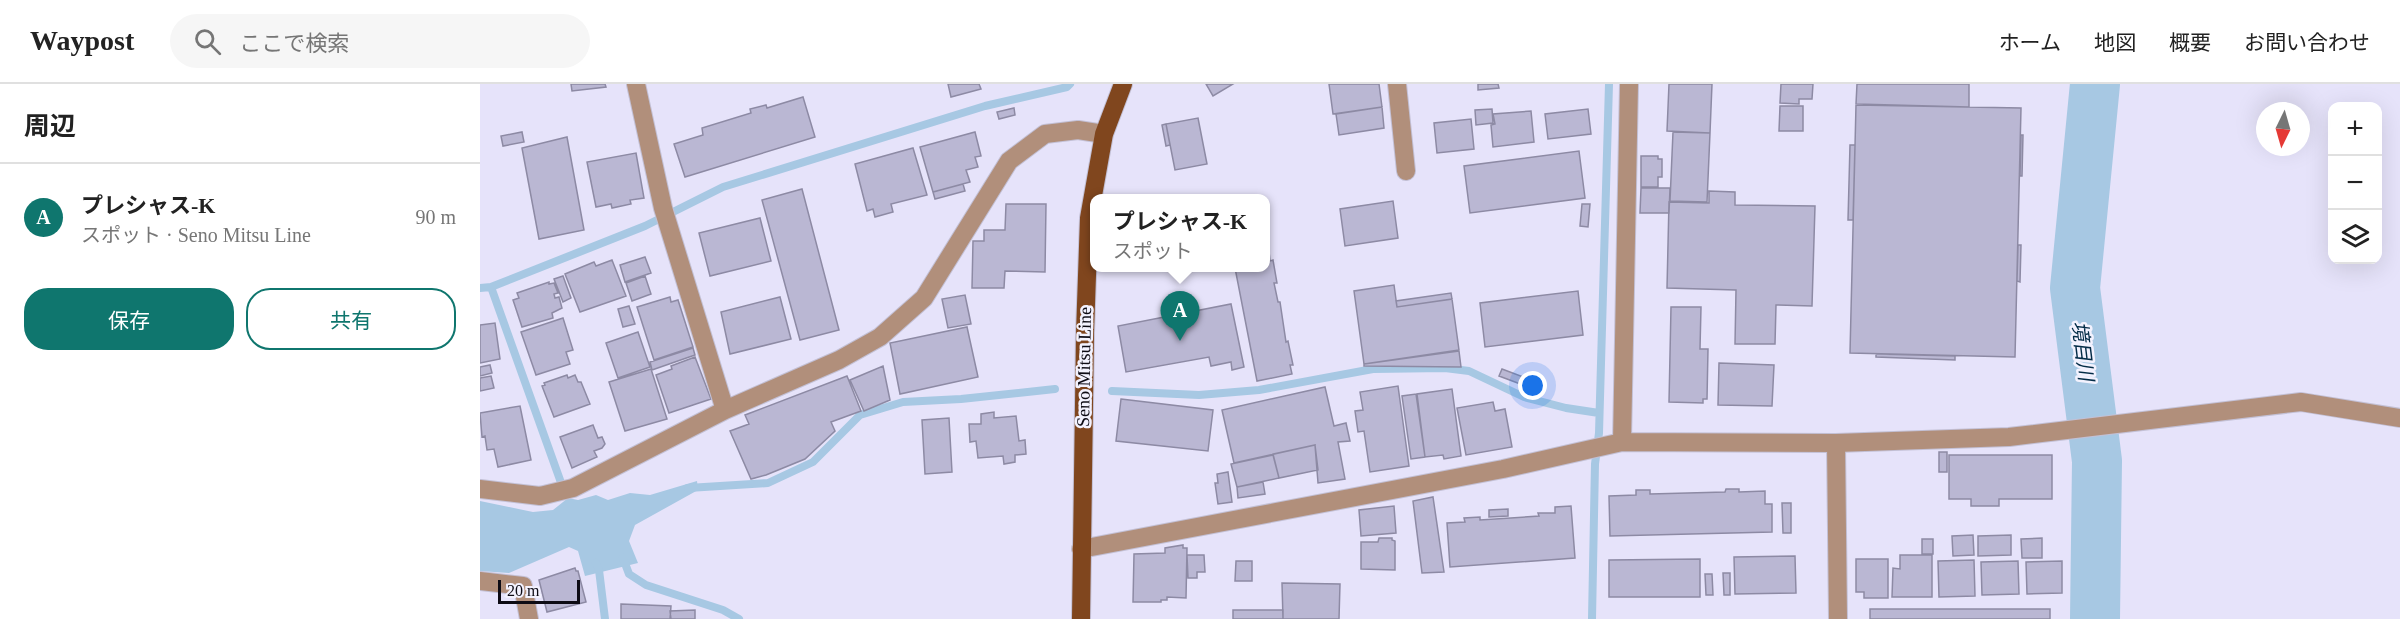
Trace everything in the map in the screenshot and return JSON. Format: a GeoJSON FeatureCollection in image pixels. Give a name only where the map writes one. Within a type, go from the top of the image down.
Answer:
{"type":"FeatureCollection","features":[{"type":"Feature","properties":{"kind":"main road","name":"Seno Mitsu Line"},"geometry":{"type":"LineString","coordinates":[[1093,194],[1104,134],[1123,84]]}},
{"type":"Feature","properties":{"kind":"main road","name":"Seno Mitsu Line"},"geometry":{"type":"LineString","coordinates":[[1081,619],[1090,212]]}},
{"type":"Feature","properties":{"kind":"street"},"geometry":{"type":"LineString","coordinates":[[636,84],[668,228],[725,410]]}},
{"type":"Feature","properties":{"kind":"street"},"geometry":{"type":"LineString","coordinates":[[1397,84],[1406,171]]}},
{"type":"Feature","properties":{"kind":"street"},"geometry":{"type":"LineString","coordinates":[[1622,442],[1629,84]]}},
{"type":"Feature","properties":{"kind":"street"},"geometry":{"type":"LineString","coordinates":[[480,489],[540,496],[573,488],[725,410],[839,360],[880,337],[924,298],[1009,161],[1045,134],[1078,130],[1104,134]]}},
{"type":"Feature","properties":{"kind":"street"},"geometry":{"type":"LineString","coordinates":[[1081,549],[1503,469],[1622,442],[1836,443],[2009,437],[2301,402],[2400,418]]}},
{"type":"Feature","properties":{"kind":"street"},"geometry":{"type":"LineString","coordinates":[[1836,443],[1838,619]]}},
{"type":"Feature","properties":{"kind":"street"},"geometry":{"type":"LineString","coordinates":[[480,580],[523,586],[529,619]]}},
{"type":"Feature","properties":{"kind":"water"},"geometry":{"type":"Polygon","coordinates":[[[697,481],[698,490],[635,525],[629,541],[638,563],[585,576],[578,551],[569,547],[509,573],[480,571],[480,501],[533,512],[553,510],[568,498],[578,500],[596,495],[608,500],[630,493],[650,495],[697,481]]]}},
{"type":"Feature","properties":{"kind":"building"},"geometry":{"type":"Polygon","coordinates":[[[571,84],[605,84],[606,87],[572,91],[571,84]]]}},
{"type":"Feature","properties":{"kind":"building"},"geometry":{"type":"Polygon","coordinates":[[[948,84],[979,84],[981,89],[951,97],[948,84]]]}},
{"type":"Feature","properties":{"kind":"building"},"geometry":{"type":"Polygon","coordinates":[[[1206,84],[1233,84],[1213,96],[1206,84]]]}},
{"type":"Feature","properties":{"kind":"building"},"geometry":{"type":"Polygon","coordinates":[[[1329,84],[1379,84],[1382,107],[1333,114],[1329,84]]]}},
{"type":"Feature","properties":{"kind":"building"},"geometry":{"type":"Polygon","coordinates":[[[1478,84],[1498,84],[1499,88],[1478,90],[1478,84]]]}},
{"type":"Feature","properties":{"kind":"building"},"geometry":{"type":"Polygon","coordinates":[[[1669,84],[1712,84],[1710,133],[1667,131],[1669,84]]]}},
{"type":"Feature","properties":{"kind":"building"},"geometry":{"type":"Polygon","coordinates":[[[1781,84],[1813,84],[1812,99],[1799,99],[1799,104],[1780,103],[1781,84]]]}},
{"type":"Feature","properties":{"kind":"building"},"geometry":{"type":"Polygon","coordinates":[[[1857,84],[1969,84],[1969,107],[1856,104],[1857,84]]]}},
{"type":"Feature","properties":{"kind":"building"},"geometry":{"type":"Polygon","coordinates":[[[803,97],[815,137],[685,177],[674,144],[703,135],[702,128],[751,113],[750,109],[766,105],[767,108],[803,97]]]}},
{"type":"Feature","properties":{"kind":"building"},"geometry":{"type":"Polygon","coordinates":[[[1856,105],[2021,108],[2015,357],[1850,353],[1856,105]]]}},
{"type":"Feature","properties":{"kind":"building"},"geometry":{"type":"Polygon","coordinates":[[[1780,106],[1803,106],[1803,131],[1779,131],[1780,106]]]}},
{"type":"Feature","properties":{"kind":"building"},"geometry":{"type":"Polygon","coordinates":[[[1382,107],[1384,128],[1339,135],[1336,114],[1382,107]]]}},
{"type":"Feature","properties":{"kind":"building"},"geometry":{"type":"Polygon","coordinates":[[[1014,108],[1015,115],[999,119],[997,112],[1014,108]]]}},
{"type":"Feature","properties":{"kind":"building"},"geometry":{"type":"Polygon","coordinates":[[[1492,109],[1493,123],[1476,125],[1475,110],[1492,109]]]}},
{"type":"Feature","properties":{"kind":"building"},"geometry":{"type":"Polygon","coordinates":[[[1588,109],[1591,134],[1548,139],[1545,114],[1588,109]]]}},
{"type":"Feature","properties":{"kind":"building"},"geometry":{"type":"Polygon","coordinates":[[[1531,111],[1534,142],[1493,147],[1491,125],[1495,124],[1493,114],[1531,111]]]}},
{"type":"Feature","properties":{"kind":"building"},"geometry":{"type":"Polygon","coordinates":[[[1198,118],[1207,164],[1175,170],[1166,124],[1198,118]]]}},
{"type":"Feature","properties":{"kind":"building"},"geometry":{"type":"Polygon","coordinates":[[[1471,119],[1474,149],[1437,153],[1434,123],[1471,119]]]}},
{"type":"Feature","properties":{"kind":"building"},"geometry":{"type":"Polygon","coordinates":[[[1166,124],[1170,145],[1166,146],[1162,125],[1166,124]]]}},
{"type":"Feature","properties":{"kind":"building"},"geometry":{"type":"Polygon","coordinates":[[[522,132],[524,142],[503,146],[501,136],[522,132]]]}},
{"type":"Feature","properties":{"kind":"building"},"geometry":{"type":"Polygon","coordinates":[[[975,132],[981,156],[975,157],[978,167],[966,170],[970,182],[933,192],[920,147],[975,132]]]}},
{"type":"Feature","properties":{"kind":"building"},"geometry":{"type":"Polygon","coordinates":[[[1673,132],[1710,133],[1707,202],[1670,201],[1673,132]]]}},
{"type":"Feature","properties":{"kind":"building"},"geometry":{"type":"Polygon","coordinates":[[[2021,135],[2023,135],[2022,176],[2020,176],[2021,135]]]}},
{"type":"Feature","properties":{"kind":"building"},"geometry":{"type":"Polygon","coordinates":[[[567,137],[584,230],[539,239],[522,148],[567,137]]]}},
{"type":"Feature","properties":{"kind":"building"},"geometry":{"type":"Polygon","coordinates":[[[1850,145],[1855,145],[1853,220],[1848,220],[1850,145]]]}},
{"type":"Feature","properties":{"kind":"building"},"geometry":{"type":"Polygon","coordinates":[[[913,148],[927,195],[891,204],[893,212],[875,217],[873,209],[867,211],[855,164],[913,148]]]}},
{"type":"Feature","properties":{"kind":"building"},"geometry":{"type":"Polygon","coordinates":[[[1579,151],[1585,198],[1470,213],[1464,166],[1579,151]]]}},
{"type":"Feature","properties":{"kind":"building"},"geometry":{"type":"Polygon","coordinates":[[[636,153],[644,198],[630,200],[631,204],[612,208],[611,204],[596,207],[587,162],[636,153]]]}},
{"type":"Feature","properties":{"kind":"building"},"geometry":{"type":"Polygon","coordinates":[[[1641,156],[1658,156],[1658,159],[1662,159],[1662,177],[1658,177],[1658,187],[1641,187],[1641,156]]]}},
{"type":"Feature","properties":{"kind":"building"},"geometry":{"type":"Polygon","coordinates":[[[963,184],[965,191],[935,199],[933,192],[963,184]]]}},
{"type":"Feature","properties":{"kind":"building"},"geometry":{"type":"Polygon","coordinates":[[[1641,188],[1670,188],[1669,213],[1640,213],[1641,188]]]}},
{"type":"Feature","properties":{"kind":"building"},"geometry":{"type":"Polygon","coordinates":[[[802,189],[839,330],[800,340],[762,200],[802,189]]]}},
{"type":"Feature","properties":{"kind":"building"},"geometry":{"type":"Polygon","coordinates":[[[1709,191],[1735,192],[1735,205],[1815,206],[1812,306],[1776,305],[1775,344],[1735,344],[1736,290],[1667,288],[1669,202],[1709,203],[1709,191]]]}},
{"type":"Feature","properties":{"kind":"building"},"geometry":{"type":"Polygon","coordinates":[[[1393,201],[1398,238],[1345,246],[1340,209],[1393,201]]]}},
{"type":"Feature","properties":{"kind":"building"},"geometry":{"type":"Polygon","coordinates":[[[1006,204],[1046,204],[1045,272],[1005,271],[1004,288],[972,288],[973,241],[984,241],[984,230],[1005,230],[1006,204]]]}},
{"type":"Feature","properties":{"kind":"building"},"geometry":{"type":"Polygon","coordinates":[[[1582,204],[1590,204],[1588,227],[1580,226],[1582,204]]]}},
{"type":"Feature","properties":{"kind":"building"},"geometry":{"type":"Polygon","coordinates":[[[760,218],[771,261],[710,276],[699,233],[760,218]]]}},
{"type":"Feature","properties":{"kind":"building"},"geometry":{"type":"Polygon","coordinates":[[[2018,245],[2021,245],[2020,282],[2017,281],[2018,245]]]}},
{"type":"Feature","properties":{"kind":"building"},"geometry":{"type":"Polygon","coordinates":[[[645,257],[651,273],[625,282],[620,265],[645,257]]]}},
{"type":"Feature","properties":{"kind":"building"},"geometry":{"type":"Polygon","coordinates":[[[612,260],[626,296],[580,312],[565,274],[594,262],[596,266],[612,260]]]}},
{"type":"Feature","properties":{"kind":"building"},"geometry":{"type":"Polygon","coordinates":[[[1273,260],[1277,283],[1274,283],[1293,365],[1290,365],[1292,374],[1257,381],[1236,272],[1270,272],[1270,261],[1273,260]]]}},
{"type":"Feature","properties":{"kind":"building"},"geometry":{"type":"Polygon","coordinates":[[[563,276],[571,298],[563,302],[554,279],[563,276]]]}},
{"type":"Feature","properties":{"kind":"building"},"geometry":{"type":"Polygon","coordinates":[[[645,276],[651,294],[632,301],[626,283],[645,276]]]}},
{"type":"Feature","properties":{"kind":"building"},"geometry":{"type":"Polygon","coordinates":[[[549,282],[549,284],[554,283],[558,293],[554,294],[555,298],[559,297],[562,308],[552,313],[553,318],[522,327],[513,300],[519,298],[517,293],[549,282]]]}},
{"type":"Feature","properties":{"kind":"building"},"geometry":{"type":"Polygon","coordinates":[[[1394,285],[1397,307],[1452,299],[1459,350],[1364,364],[1354,291],[1394,285]]]}},
{"type":"Feature","properties":{"kind":"building"},"geometry":{"type":"Polygon","coordinates":[[[1578,291],[1583,335],[1485,347],[1480,303],[1578,291]]]}},
{"type":"Feature","properties":{"kind":"building"},"geometry":{"type":"Polygon","coordinates":[[[1451,293],[1452,299],[1397,307],[1396,301],[1451,293]]]}},
{"type":"Feature","properties":{"kind":"building"},"geometry":{"type":"Polygon","coordinates":[[[965,295],[971,324],[948,328],[942,299],[965,295]]]}},
{"type":"Feature","properties":{"kind":"building"},"geometry":{"type":"Polygon","coordinates":[[[670,297],[671,302],[678,300],[693,347],[654,360],[637,307],[670,297]]]}},
{"type":"Feature","properties":{"kind":"building"},"geometry":{"type":"Polygon","coordinates":[[[780,297],[791,339],[730,354],[721,312],[780,297]]]}},
{"type":"Feature","properties":{"kind":"building"},"geometry":{"type":"Polygon","coordinates":[[[1231,304],[1244,367],[1232,370],[1231,362],[1211,366],[1209,357],[1126,372],[1118,326],[1231,304]]]}},
{"type":"Feature","properties":{"kind":"building"},"geometry":{"type":"Polygon","coordinates":[[[629,306],[635,324],[623,327],[618,309],[629,306]]]}},
{"type":"Feature","properties":{"kind":"building"},"geometry":{"type":"Polygon","coordinates":[[[1671,307],[1701,307],[1700,349],[1708,349],[1707,399],[1703,399],[1703,403],[1669,402],[1671,307]]]}},
{"type":"Feature","properties":{"kind":"building"},"geometry":{"type":"Polygon","coordinates":[[[563,318],[573,350],[566,352],[570,364],[536,375],[521,332],[563,318]]]}},
{"type":"Feature","properties":{"kind":"building"},"geometry":{"type":"Polygon","coordinates":[[[495,323],[500,359],[480,363],[480,325],[495,323]]]}},
{"type":"Feature","properties":{"kind":"building"},"geometry":{"type":"Polygon","coordinates":[[[967,327],[978,377],[900,394],[890,343],[967,327]]]}},
{"type":"Feature","properties":{"kind":"building"},"geometry":{"type":"Polygon","coordinates":[[[638,332],[650,367],[618,378],[606,343],[638,332]]]}},
{"type":"Feature","properties":{"kind":"building"},"geometry":{"type":"Polygon","coordinates":[[[693,348],[695,355],[652,370],[650,362],[693,348]]]}},
{"type":"Feature","properties":{"kind":"building"},"geometry":{"type":"Polygon","coordinates":[[[1459,351],[1461,367],[1364,366],[1364,364],[1459,351]]]}},
{"type":"Feature","properties":{"kind":"building"},"geometry":{"type":"Polygon","coordinates":[[[1876,354],[1955,356],[1955,360],[1876,357],[1876,354]]]}},
{"type":"Feature","properties":{"kind":"building"},"geometry":{"type":"Polygon","coordinates":[[[695,357],[711,399],[669,413],[656,375],[672,369],[671,366],[695,357]]]}},
{"type":"Feature","properties":{"kind":"building"},"geometry":{"type":"Polygon","coordinates":[[[1719,363],[1774,365],[1772,406],[1718,405],[1719,363]]]}},
{"type":"Feature","properties":{"kind":"building"},"geometry":{"type":"Polygon","coordinates":[[[490,365],[492,373],[480,376],[480,367],[490,365]]]}},
{"type":"Feature","properties":{"kind":"building"},"geometry":{"type":"Polygon","coordinates":[[[883,366],[890,400],[864,411],[850,380],[883,366]]]}},
{"type":"Feature","properties":{"kind":"building"},"geometry":{"type":"Polygon","coordinates":[[[651,369],[667,419],[625,431],[609,382],[651,369]]]}},
{"type":"Feature","properties":{"kind":"building"},"geometry":{"type":"Polygon","coordinates":[[[1502,369],[1526,378],[1523,385],[1499,376],[1502,369]]]}},
{"type":"Feature","properties":{"kind":"building"},"geometry":{"type":"Polygon","coordinates":[[[567,375],[568,378],[575,375],[578,382],[581,382],[590,404],[554,417],[542,386],[545,385],[544,383],[567,375]]]}},
{"type":"Feature","properties":{"kind":"building"},"geometry":{"type":"Polygon","coordinates":[[[491,376],[494,388],[480,391],[480,378],[491,376]]]}},
{"type":"Feature","properties":{"kind":"building"},"geometry":{"type":"Polygon","coordinates":[[[847,376],[861,411],[831,422],[835,431],[805,459],[751,479],[730,431],[749,424],[745,415],[847,376]]]}},
{"type":"Feature","properties":{"kind":"building"},"geometry":{"type":"Polygon","coordinates":[[[1398,386],[1409,466],[1370,472],[1364,431],[1358,432],[1355,411],[1363,410],[1360,392],[1398,386]]]}},
{"type":"Feature","properties":{"kind":"building"},"geometry":{"type":"Polygon","coordinates":[[[1325,387],[1334,426],[1346,423],[1350,441],[1338,442],[1345,479],[1318,483],[1315,445],[1234,463],[1222,410],[1325,387]]]}},
{"type":"Feature","properties":{"kind":"building"},"geometry":{"type":"Polygon","coordinates":[[[1452,389],[1461,456],[1444,459],[1443,455],[1425,457],[1417,394],[1452,389]]]}},
{"type":"Feature","properties":{"kind":"building"},"geometry":{"type":"Polygon","coordinates":[[[1416,394],[1425,457],[1411,459],[1402,396],[1416,394]]]}},
{"type":"Feature","properties":{"kind":"building"},"geometry":{"type":"Polygon","coordinates":[[[1121,399],[1213,410],[1208,451],[1116,441],[1121,399]]]}},
{"type":"Feature","properties":{"kind":"building"},"geometry":{"type":"Polygon","coordinates":[[[1493,402],[1495,411],[1505,409],[1512,447],[1466,455],[1457,408],[1493,402]]]}},
{"type":"Feature","properties":{"kind":"building"},"geometry":{"type":"Polygon","coordinates":[[[520,406],[531,460],[498,467],[494,449],[487,450],[485,436],[482,437],[480,413],[520,406]]]}},
{"type":"Feature","properties":{"kind":"building"},"geometry":{"type":"Polygon","coordinates":[[[994,412],[994,418],[1016,416],[1019,441],[1025,440],[1026,454],[1015,455],[1015,462],[1004,464],[1003,456],[978,458],[976,441],[970,442],[969,424],[981,424],[981,414],[994,412]]]}},
{"type":"Feature","properties":{"kind":"building"},"geometry":{"type":"Polygon","coordinates":[[[949,418],[952,472],[925,474],[922,420],[949,418]]]}},
{"type":"Feature","properties":{"kind":"building"},"geometry":{"type":"Polygon","coordinates":[[[593,425],[598,438],[602,437],[605,444],[594,451],[597,457],[572,468],[560,437],[593,425]]]}},
{"type":"Feature","properties":{"kind":"building"},"geometry":{"type":"Polygon","coordinates":[[[1315,445],[1318,470],[1279,478],[1273,454],[1315,445]]]}},
{"type":"Feature","properties":{"kind":"building"},"geometry":{"type":"Polygon","coordinates":[[[1939,452],[1947,452],[1947,472],[1939,472],[1939,452]]]}},
{"type":"Feature","properties":{"kind":"building"},"geometry":{"type":"Polygon","coordinates":[[[1273,455],[1279,478],[1237,487],[1231,464],[1273,455]]]}},
{"type":"Feature","properties":{"kind":"building"},"geometry":{"type":"Polygon","coordinates":[[[1949,455],[2052,455],[2052,499],[1999,499],[1999,506],[1971,506],[1971,499],[1949,499],[1949,455]]]}},
{"type":"Feature","properties":{"kind":"building"},"geometry":{"type":"Polygon","coordinates":[[[1228,472],[1232,502],[1218,504],[1215,483],[1218,483],[1217,474],[1228,472]]]}},
{"type":"Feature","properties":{"kind":"building"},"geometry":{"type":"Polygon","coordinates":[[[1263,482],[1265,494],[1238,498],[1237,487],[1263,482]]]}},
{"type":"Feature","properties":{"kind":"building"},"geometry":{"type":"Polygon","coordinates":[[[1726,489],[1739,489],[1739,492],[1765,491],[1765,504],[1772,504],[1772,532],[1610,536],[1609,496],[1636,495],[1636,490],[1650,490],[1650,494],[1725,492],[1726,489]]]}},
{"type":"Feature","properties":{"kind":"building"},"geometry":{"type":"Polygon","coordinates":[[[1433,497],[1444,572],[1422,573],[1413,501],[1433,497]]]}},
{"type":"Feature","properties":{"kind":"building"},"geometry":{"type":"Polygon","coordinates":[[[1782,503],[1791,503],[1791,533],[1783,533],[1782,503]]]}},
{"type":"Feature","properties":{"kind":"building"},"geometry":{"type":"Polygon","coordinates":[[[1394,506],[1396,533],[1361,536],[1359,510],[1394,506]]]}},
{"type":"Feature","properties":{"kind":"building"},"geometry":{"type":"Polygon","coordinates":[[[1571,506],[1575,558],[1450,567],[1447,523],[1465,522],[1464,518],[1480,517],[1480,520],[1539,516],[1538,513],[1555,513],[1555,507],[1571,506]]]}},
{"type":"Feature","properties":{"kind":"building"},"geometry":{"type":"Polygon","coordinates":[[[1508,509],[1508,516],[1489,517],[1489,510],[1508,509]]]}},
{"type":"Feature","properties":{"kind":"building"},"geometry":{"type":"Polygon","coordinates":[[[1973,535],[1974,555],[1953,556],[1952,536],[1973,535]]]}},
{"type":"Feature","properties":{"kind":"building"},"geometry":{"type":"Polygon","coordinates":[[[2011,535],[2011,555],[1978,556],[1978,536],[2011,535]]]}},
{"type":"Feature","properties":{"kind":"building"},"geometry":{"type":"Polygon","coordinates":[[[1379,538],[1392,538],[1395,541],[1395,570],[1361,569],[1361,542],[1378,542],[1379,538]]]}},
{"type":"Feature","properties":{"kind":"building"},"geometry":{"type":"Polygon","coordinates":[[[2042,538],[2042,558],[2022,558],[2021,539],[2042,538]]]}},
{"type":"Feature","properties":{"kind":"building"},"geometry":{"type":"Polygon","coordinates":[[[1922,539],[1933,539],[1933,554],[1922,554],[1922,539]]]}},
{"type":"Feature","properties":{"kind":"building"},"geometry":{"type":"Polygon","coordinates":[[[1183,545],[1183,548],[1187,548],[1186,598],[1167,597],[1167,600],[1161,600],[1161,602],[1133,602],[1134,554],[1165,553],[1165,548],[1183,545]]]}},
{"type":"Feature","properties":{"kind":"building"},"geometry":{"type":"Polygon","coordinates":[[[1187,555],[1204,555],[1205,572],[1197,572],[1197,578],[1188,578],[1187,555]]]}},
{"type":"Feature","properties":{"kind":"building"},"geometry":{"type":"Polygon","coordinates":[[[1900,555],[1932,555],[1932,597],[1892,597],[1893,568],[1900,569],[1900,555]]]}},
{"type":"Feature","properties":{"kind":"building"},"geometry":{"type":"Polygon","coordinates":[[[1795,556],[1796,593],[1735,594],[1734,557],[1795,556]]]}},
{"type":"Feature","properties":{"kind":"building"},"geometry":{"type":"Polygon","coordinates":[[[1700,559],[1700,597],[1609,597],[1609,560],[1700,559]]]}},
{"type":"Feature","properties":{"kind":"building"},"geometry":{"type":"Polygon","coordinates":[[[1856,559],[1888,559],[1888,598],[1864,598],[1864,592],[1856,592],[1856,559]]]}},
{"type":"Feature","properties":{"kind":"building"},"geometry":{"type":"Polygon","coordinates":[[[1974,560],[1975,596],[1939,597],[1938,561],[1974,560]]]}},
{"type":"Feature","properties":{"kind":"building"},"geometry":{"type":"Polygon","coordinates":[[[1236,561],[1252,561],[1252,581],[1235,581],[1236,561]]]}},
{"type":"Feature","properties":{"kind":"building"},"geometry":{"type":"Polygon","coordinates":[[[2018,561],[2019,594],[1982,595],[1981,562],[2018,561]]]}},
{"type":"Feature","properties":{"kind":"building"},"geometry":{"type":"Polygon","coordinates":[[[2062,561],[2062,593],[2027,594],[2026,562],[2062,561]]]}},
{"type":"Feature","properties":{"kind":"building"},"geometry":{"type":"Polygon","coordinates":[[[575,568],[578,571],[586,602],[547,612],[539,580],[575,568]]]}},
{"type":"Feature","properties":{"kind":"building"},"geometry":{"type":"Polygon","coordinates":[[[1723,573],[1730,573],[1730,595],[1724,595],[1723,573]]]}},
{"type":"Feature","properties":{"kind":"building"},"geometry":{"type":"Polygon","coordinates":[[[1705,574],[1712,574],[1713,595],[1706,595],[1705,574]]]}},
{"type":"Feature","properties":{"kind":"building"},"geometry":{"type":"Polygon","coordinates":[[[1282,583],[1340,584],[1339,619],[1283,619],[1282,583]]]}},
{"type":"Feature","properties":{"kind":"building"},"geometry":{"type":"Polygon","coordinates":[[[621,604],[671,606],[670,619],[621,619],[621,604]]]}},
{"type":"Feature","properties":{"kind":"building"},"geometry":{"type":"Polygon","coordinates":[[[1870,609],[2050,609],[2050,619],[1870,619],[1870,609]]]}},
{"type":"Feature","properties":{"kind":"building"},"geometry":{"type":"Polygon","coordinates":[[[695,610],[695,619],[671,619],[670,611],[695,610]]]}},
{"type":"Feature","properties":{"kind":"building"},"geometry":{"type":"Polygon","coordinates":[[[1233,610],[1283,610],[1283,619],[1233,619],[1233,610]]]}},
{"type":"Feature","properties":{"kind":"waterway"},"geometry":{"type":"LineString","coordinates":[[491,287],[645,226],[723,187],[985,106],[1067,87],[1070,84]]}},
{"type":"Feature","properties":{"kind":"waterway"},"geometry":{"type":"LineString","coordinates":[[1592,619],[1595,464],[1599,433],[1609,84]]}},
{"type":"Feature","properties":{"kind":"waterway","name":"境目川"},"geometry":{"type":"LineString","coordinates":[[2095,84],[2075,288],[2097,461],[2095,619]]}},
{"type":"Feature","properties":{"kind":"waterway"},"geometry":{"type":"LineString","coordinates":[[480,288],[491,287],[564,491]]}},
{"type":"Feature","properties":{"kind":"waterway"},"geometry":{"type":"LineString","coordinates":[[1112,391],[1199,395],[1259,390],[1373,369],[1445,368],[1469,371],[1524,397],[1566,408],[1599,413]]}},
{"type":"Feature","properties":{"kind":"waterway"},"geometry":{"type":"LineString","coordinates":[[688,488],[768,483],[813,462],[860,415],[903,402],[961,399],[1055,389]]}},
{"type":"Feature","properties":{"kind":"waterway"},"geometry":{"type":"LineString","coordinates":[[623,558],[629,574],[646,585],[723,610],[739,619]]}},
{"type":"Feature","properties":{"kind":"waterway"},"geometry":{"type":"LineString","coordinates":[[596,563],[599,570],[605,619]]}},
{"type":"Feature","properties":{"kind":"place","name":"プレシャス-K"},"geometry":{"type":"Point","coordinates":[1180,341]}}]}
